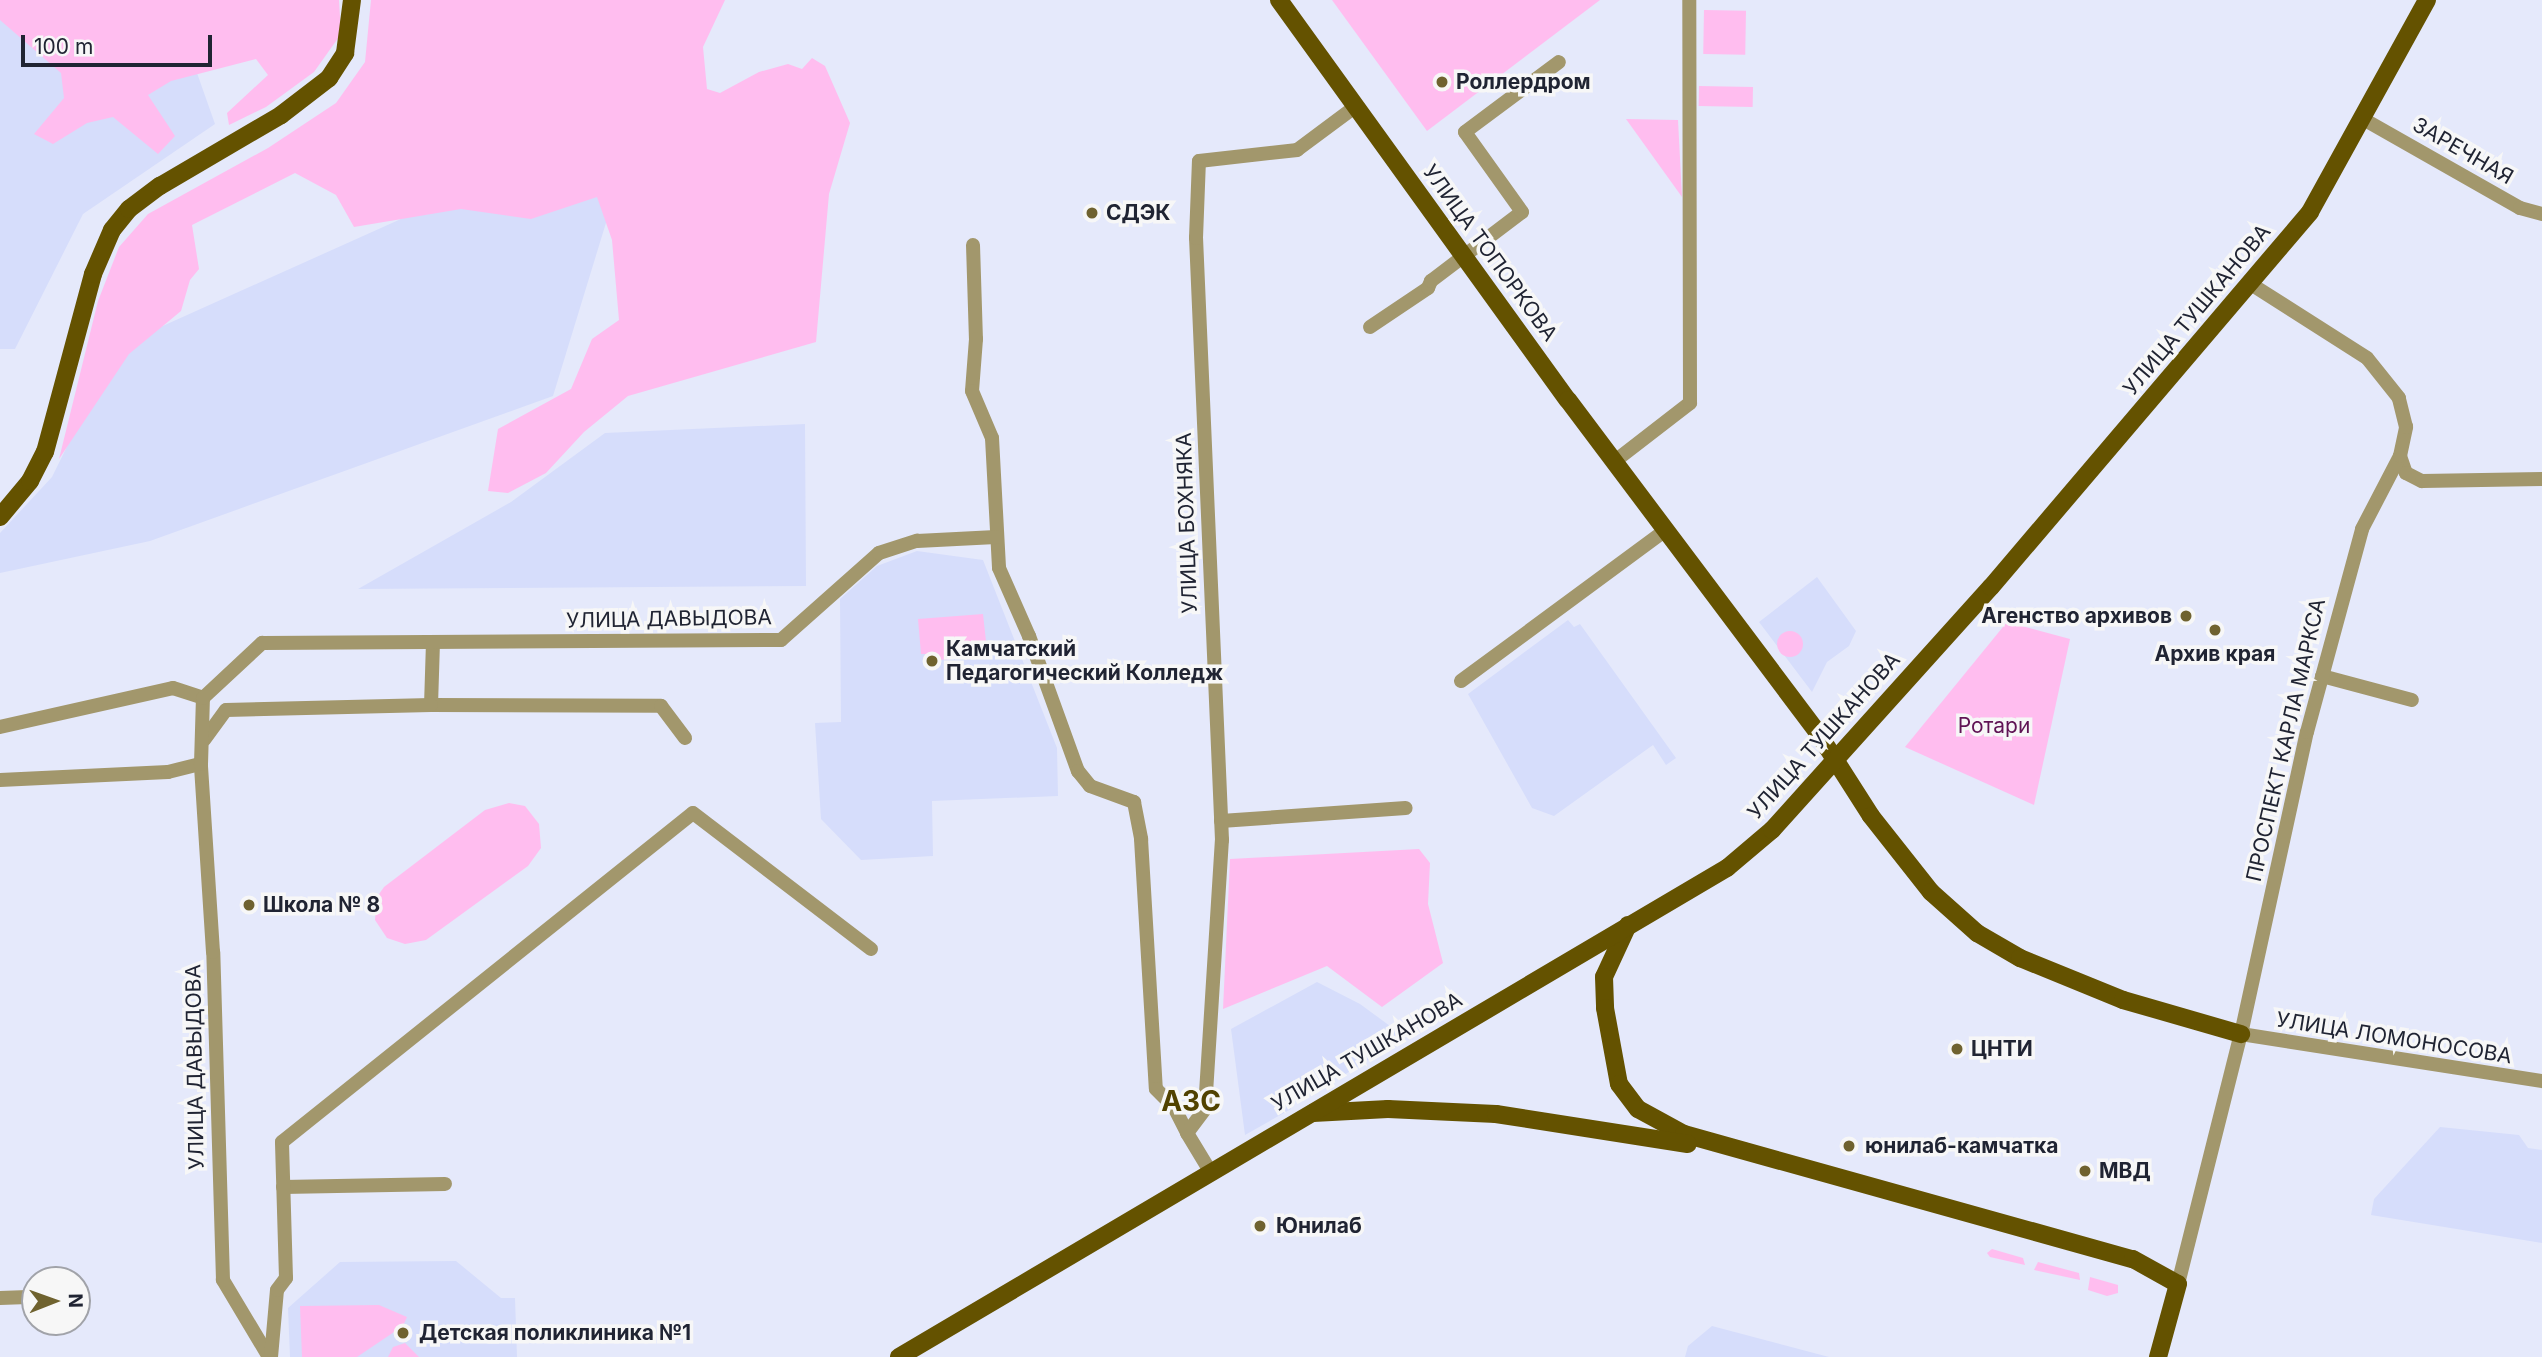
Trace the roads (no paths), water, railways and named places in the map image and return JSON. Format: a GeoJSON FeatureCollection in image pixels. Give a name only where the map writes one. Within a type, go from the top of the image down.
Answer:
{"type":"FeatureCollection","features":[{"type":"Feature","properties":{"kind":"main road"},"geometry":{"type":"LineString","coordinates":[[0,517],[30,481],[45,452],[93,274],[112,230],[129,209],[160,186],[281,115],[324,83],[345,53],[352,0]]}},
{"type":"Feature","properties":{"kind":"main road","name":"УЛИЦА ТОПОРКОВА"},"geometry":{"type":"LineString","coordinates":[[1279,0],[1836,761],[1906,864],[1977,933],[2009,953],[2083,986],[2241,1034]]}},
{"type":"Feature","properties":{"kind":"main road","name":"УЛИЦА ТУШКАНОВА"},"geometry":{"type":"LineString","coordinates":[[899,1357],[1727,868],[1754,847],[1836,761],[2251,284],[2310,212],[2365,120],[2427,0]]}},
{"type":"Feature","properties":{"kind":"main road"},"geometry":{"type":"LineString","coordinates":[[1628,925],[1604,977],[1610,1047],[1623,1091],[1638,1108],[1669,1129],[2133,1259],[2178,1284]]}},
{"type":"Feature","properties":{"kind":"main road"},"geometry":{"type":"LineString","coordinates":[[1310,1114],[1388,1109],[1506,1115],[1744,1152]]}},
{"type":"Feature","properties":{"kind":"main road","name":"ПРОСПЕКТ КАРЛА МАРКСА"},"geometry":{"type":"LineString","coordinates":[[2158,1357],[2178,1284]]}},
{"type":"Feature","properties":{"kind":"street"},"geometry":{"type":"LineString","coordinates":[[1615,461],[1690,403],[1689,0]]}},
{"type":"Feature","properties":{"kind":"street"},"geometry":{"type":"LineString","coordinates":[[1370,327],[1428,288],[1465,255],[1522,212],[1465,132],[1559,62]]}},
{"type":"Feature","properties":{"kind":"street","name":"УЛИЦА БОХНЯКА"},"geometry":{"type":"LineString","coordinates":[[1187,1132],[1205,1109],[1221,821],[1197,250],[1199,161],[1297,150],[1356,106]]}},
{"type":"Feature","properties":{"kind":"street","name":"ЗАРЕЧНАЯ"},"geometry":{"type":"LineString","coordinates":[[2365,120],[2520,208],[2542,214]]}},
{"type":"Feature","properties":{"kind":"street"},"geometry":{"type":"LineString","coordinates":[[972,245],[976,339],[972,391],[992,438],[999,568],[1029,636],[1078,771],[1090,786],[1134,802],[1140,839],[1156,1089],[1174,1107],[1210,1171]]}},
{"type":"Feature","properties":{"kind":"street","name":"ПРОСПЕКТ КАРЛА МАРКСА"},"geometry":{"type":"LineString","coordinates":[[2178,1284],[2241,1034],[2322,676],[2362,529],[2400,456],[2405,418],[2385,377],[2358,351],[2251,284]]}},
{"type":"Feature","properties":{"kind":"street"},"geometry":{"type":"LineString","coordinates":[[2400,456],[2407,474],[2422,481],[2542,480]]}},
{"type":"Feature","properties":{"kind":"street"},"geometry":{"type":"LineString","coordinates":[[1461,681],[1666,530]]}},
{"type":"Feature","properties":{"kind":"street","name":"УЛИЦА ДАВЫДОВА"},"geometry":{"type":"LineString","coordinates":[[270,1357],[223,1280],[214,952],[201,764],[204,740],[203,698],[262,643],[781,640],[879,553],[917,541],[996,537]]}},
{"type":"Feature","properties":{"kind":"street"},"geometry":{"type":"LineString","coordinates":[[430,705],[433,642]]}},
{"type":"Feature","properties":{"kind":"street"},"geometry":{"type":"LineString","coordinates":[[2322,676],[2412,701]]}},
{"type":"Feature","properties":{"kind":"street"},"geometry":{"type":"LineString","coordinates":[[0,727],[173,688],[203,698]]}},
{"type":"Feature","properties":{"kind":"street","name":"УЛИЦА ДАВЫДОВА"},"geometry":{"type":"LineString","coordinates":[[204,740],[226,710],[430,705],[661,706],[685,738]]}},
{"type":"Feature","properties":{"kind":"street"},"geometry":{"type":"LineString","coordinates":[[0,780],[168,772],[201,764]]}},
{"type":"Feature","properties":{"kind":"street"},"geometry":{"type":"LineString","coordinates":[[1221,821],[1406,808]]}},
{"type":"Feature","properties":{"kind":"street"},"geometry":{"type":"LineString","coordinates":[[270,1357],[277,1290],[286,1278],[282,1142],[693,813],[872,949]]}},
{"type":"Feature","properties":{"kind":"street","name":"УЛИЦА ЛОМОНОСОВА"},"geometry":{"type":"LineString","coordinates":[[2241,1034],[2542,1081]]}},
{"type":"Feature","properties":{"kind":"street"},"geometry":{"type":"LineString","coordinates":[[283,1187],[445,1184]]}},
{"type":"Feature","properties":{"kind":"street"},"geometry":{"type":"LineString","coordinates":[[0,1298],[21,1297]]}},
{"type":"Feature","properties":{"kind":"place","name":"Роллердром"},"geometry":{"type":"Point","coordinates":[1442,82]}},
{"type":"Feature","properties":{"kind":"place","name":"СДЭК"},"geometry":{"type":"Point","coordinates":[1092,213]}},
{"type":"Feature","properties":{"kind":"place","name":"Агенство архивов"},"geometry":{"type":"Point","coordinates":[2186,616]}},
{"type":"Feature","properties":{"kind":"place","name":"Архив края"},"geometry":{"type":"Point","coordinates":[2215,630]}},
{"type":"Feature","properties":{"kind":"place","name":"Камчатский Педагогический Колледж"},"geometry":{"type":"Point","coordinates":[932,661]}},
{"type":"Feature","properties":{"kind":"place","name":"Школа № 8"},"geometry":{"type":"Point","coordinates":[249,905]}},
{"type":"Feature","properties":{"kind":"place","name":"ЦНТИ"},"geometry":{"type":"Point","coordinates":[1957,1049]}},
{"type":"Feature","properties":{"kind":"place","name":"юнилаб-камчатка"},"geometry":{"type":"Point","coordinates":[1849,1146]}},
{"type":"Feature","properties":{"kind":"place","name":"МВД"},"geometry":{"type":"Point","coordinates":[2085,1171]}},
{"type":"Feature","properties":{"kind":"place","name":"Юнилаб"},"geometry":{"type":"Point","coordinates":[1260,1226]}},
{"type":"Feature","properties":{"kind":"place","name":"Детская поликлиника №1"},"geometry":{"type":"Point","coordinates":[403,1333]}},
{"type":"Feature","properties":{"kind":"district","name":"АЗС"},"geometry":{"type":"Point","coordinates":[1191,1101]}},
{"type":"Feature","properties":{"kind":"park label","name":"Ротари"},"geometry":{"type":"Point","coordinates":[1994,726]}}]}
